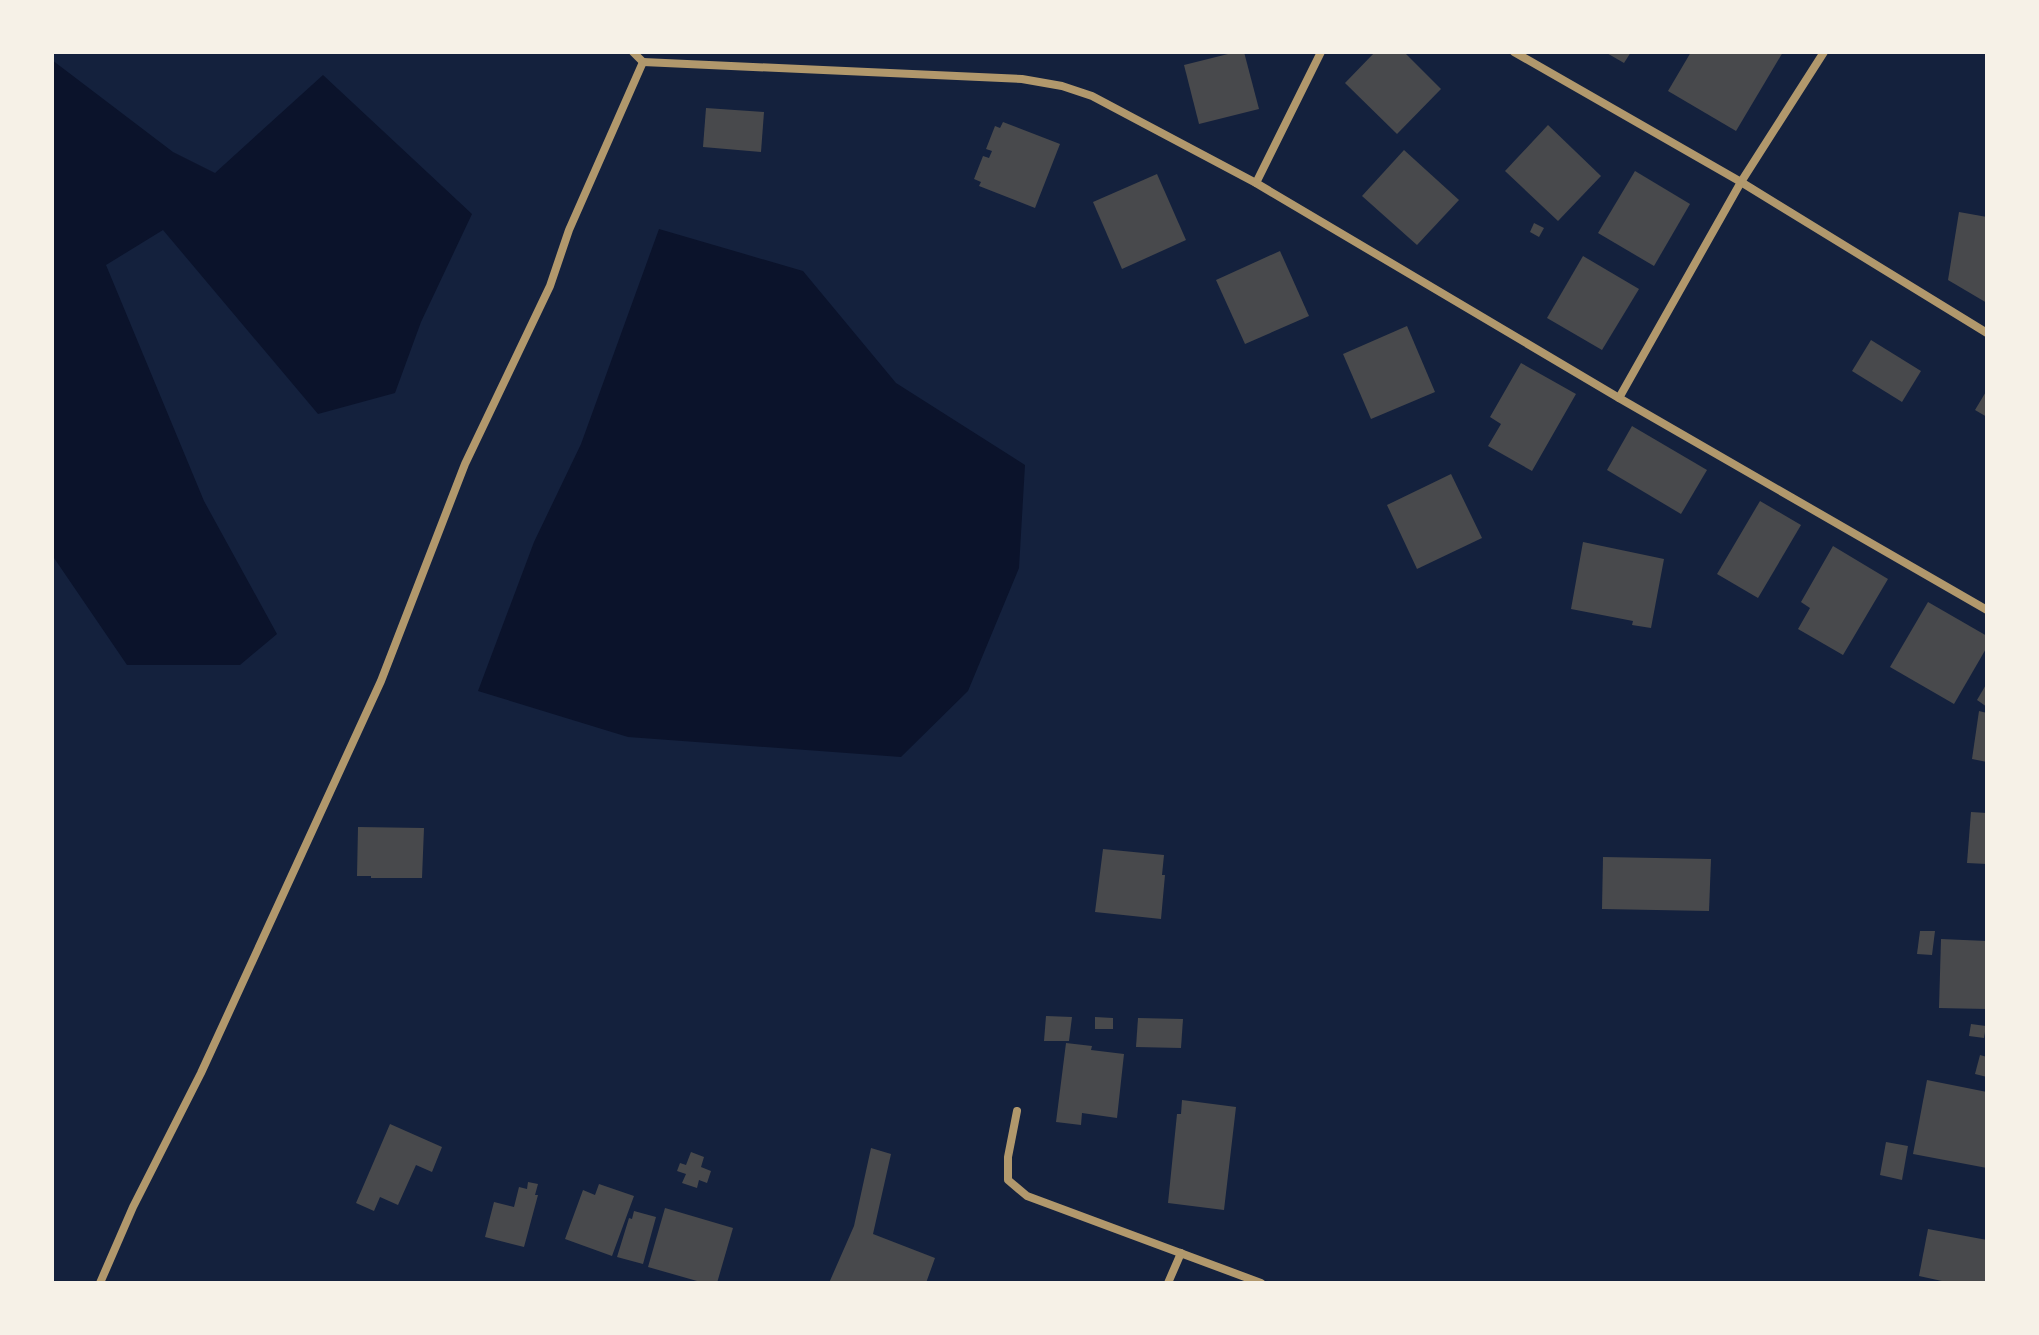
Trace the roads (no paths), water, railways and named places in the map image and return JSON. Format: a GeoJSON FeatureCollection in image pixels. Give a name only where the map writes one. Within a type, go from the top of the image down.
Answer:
{"type":"FeatureCollection","features":[{"type":"Feature","properties":{"kind":"street"},"geometry":{"type":"LineString","coordinates":[[633,52],[643,62],[1022,79],[1062,86],[1092,96],[1256,183],[1619,398],[1987,610]]}},
{"type":"Feature","properties":{"kind":"street"},"geometry":{"type":"LineString","coordinates":[[1256,183],[1321,52]]}},
{"type":"Feature","properties":{"kind":"street"},"geometry":{"type":"LineString","coordinates":[[1514,52],[1741,182],[1987,333]]}},
{"type":"Feature","properties":{"kind":"street"},"geometry":{"type":"LineString","coordinates":[[1619,398],[1741,182],[1824,52]]}},
{"type":"Feature","properties":{"kind":"street"},"geometry":{"type":"LineString","coordinates":[[100,1283],[133,1207],[201,1073],[381,681],[465,464],[529,334],[569,230],[643,62]]}},
{"type":"Feature","properties":{"kind":"street"},"geometry":{"type":"LineString","coordinates":[[1017,1111],[1008,1157],[1008,1180],[1027,1196],[1261,1283]]}},
{"type":"Feature","properties":{"kind":"street"},"geometry":{"type":"LineString","coordinates":[[1168,1283],[1181,1253]]}},
{"type":"Feature","properties":{"kind":"water"},"geometry":{"type":"Polygon","coordinates":[[[52,60],[173,152],[215,173],[323,75],[472,214],[421,322],[395,393],[318,414],[163,230],[106,265],[204,501],[277,634],[240,665],[127,665],[52,555],[52,60]]]}},
{"type":"Feature","properties":{"kind":"water"},"geometry":{"type":"Polygon","coordinates":[[[659,229],[803,271],[896,383],[1025,465],[1019,568],[968,691],[901,757],[628,737],[478,691],[534,542],[581,444],[659,229]]]}}]}
